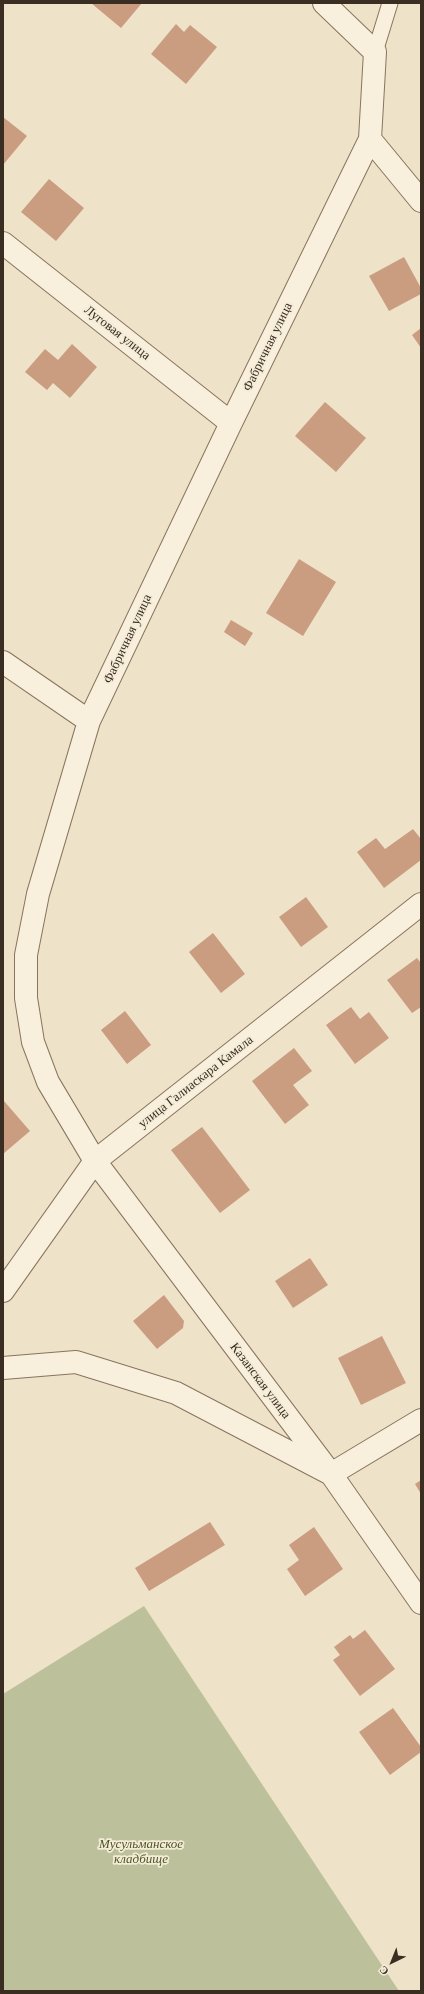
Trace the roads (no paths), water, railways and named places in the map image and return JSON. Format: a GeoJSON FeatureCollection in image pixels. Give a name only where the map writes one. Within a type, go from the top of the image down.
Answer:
{"type":"FeatureCollection","features":[{"type":"Feature","properties":{"kind":"street"},"geometry":{"type":"LineString","coordinates":[[324,3],[375,52],[370,139],[421,201]]}},
{"type":"Feature","properties":{"kind":"street","name":"Фабричная улица"},"geometry":{"type":"LineString","coordinates":[[95,1162],[48,1082],[33,1042],[26,998],[26,955],[38,894],[89,721],[231,424],[370,139]]}},
{"type":"Feature","properties":{"kind":"street","name":"Луговая улица"},"geometry":{"type":"LineString","coordinates":[[3,243],[231,424]]}},
{"type":"Feature","properties":{"kind":"street"},"geometry":{"type":"LineString","coordinates":[[3,662],[89,721]]}},
{"type":"Feature","properties":{"kind":"street","name":"улица Галиаскара Камала"},"geometry":{"type":"LineString","coordinates":[[3,1291],[95,1162],[421,904]]}},
{"type":"Feature","properties":{"kind":"street","name":"Казанская улица"},"geometry":{"type":"LineString","coordinates":[[95,1162],[331,1474],[421,1603]]}},
{"type":"Feature","properties":{"kind":"street"},"geometry":{"type":"LineString","coordinates":[[3,1368],[76,1362],[176,1393],[331,1474],[421,1420]]}},
{"type":"Feature","properties":{"kind":"lane"},"geometry":{"type":"LineString","coordinates":[[375,52],[390,3]]}},
{"type":"Feature","properties":{"kind":"park label","name":"Мусульманское кладбище"},"geometry":{"type":"Point","coordinates":[141,1852]}}]}
